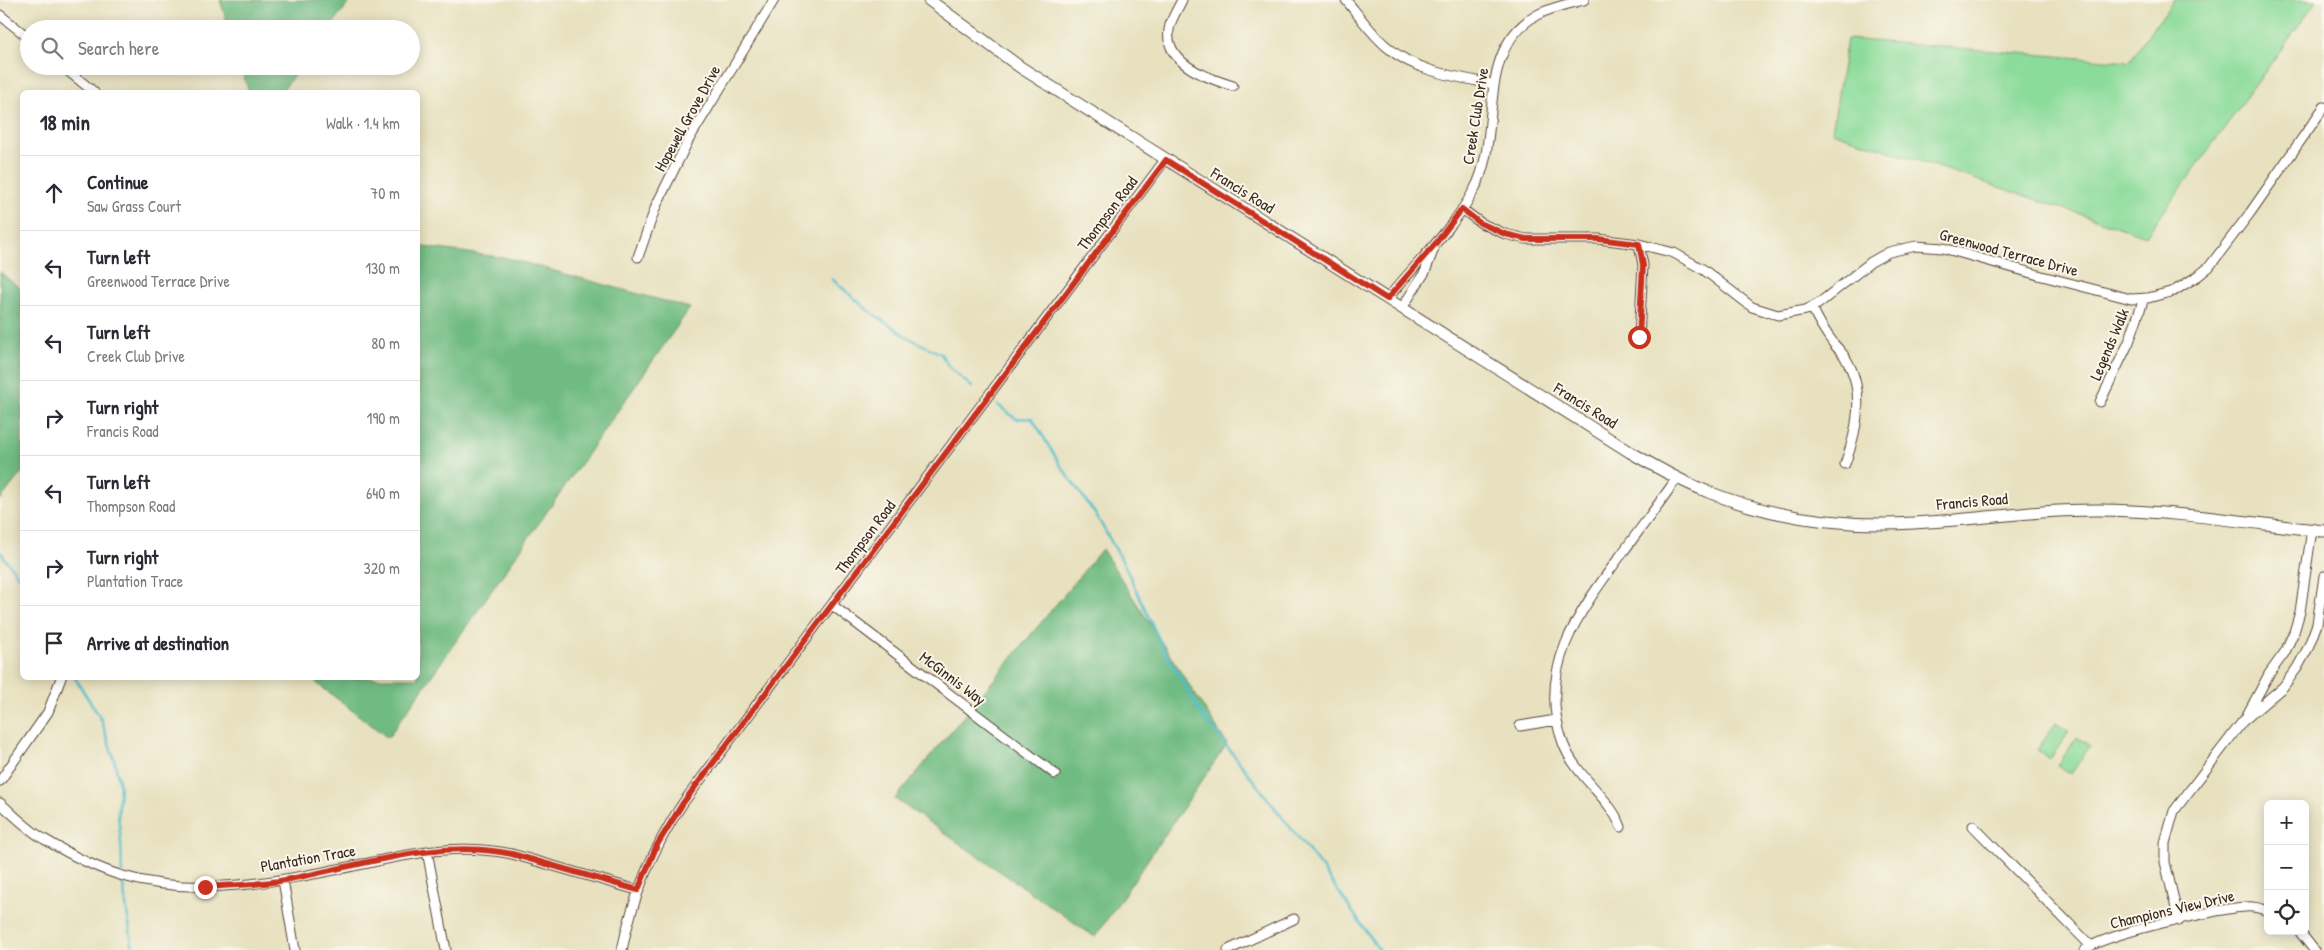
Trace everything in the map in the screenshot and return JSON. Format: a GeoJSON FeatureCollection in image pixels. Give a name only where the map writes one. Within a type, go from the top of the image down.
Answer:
{"type":"FeatureCollection","features":[{"type":"Feature","properties":{"kind":"street","name":"Hopewell Grove Drive"},"geometry":{"type":"LineString","coordinates":[[638,257],[656,206],[688,141],[774,0]]}},
{"type":"Feature","properties":{"kind":"street","name":"Francis Road"},"geometry":{"type":"LineString","coordinates":[[929,0],[1020,67],[1166,160],[1630,452],[1677,478],[1710,493],[1761,510],[1792,516],[1844,522],[1914,523],[2036,512],[2102,510],[2166,513],[2324,530]]}},
{"type":"Feature","properties":{"kind":"street"},"geometry":{"type":"LineString","coordinates":[[1182,0],[1170,26],[1172,48],[1179,59],[1190,68],[1214,80],[1233,86]]}},
{"type":"Feature","properties":{"kind":"street"},"geometry":{"type":"LineString","coordinates":[[1346,0],[1387,47],[1405,59],[1428,70],[1493,84]]}},
{"type":"Feature","properties":{"kind":"street","name":"Creek Club Drive"},"geometry":{"type":"LineString","coordinates":[[1387,299],[1436,243],[1475,189],[1484,166],[1490,134],[1493,84],[1497,67],[1512,36],[1522,25],[1536,15],[1554,7],[1584,0]]}},
{"type":"Feature","properties":{"kind":"street"},"geometry":{"type":"LineString","coordinates":[[0,14],[20,31]]}},
{"type":"Feature","properties":{"kind":"street"},"geometry":{"type":"LineString","coordinates":[[73,75],[92,90]]}},
{"type":"Feature","properties":{"kind":"street","name":"Greenwood Terrace Drive"},"geometry":{"type":"LineString","coordinates":[[1462,209],[1480,223],[1505,234],[1526,239],[1598,239],[1639,244],[1674,252],[1704,270],[1752,307],[1765,312],[1792,314],[1812,307],[1871,262],[1889,252],[1916,246],[1944,248],[2131,299],[2144,298],[2174,291],[2209,267],[2250,213],[2324,107]]}},
{"type":"Feature","properties":{"kind":"street","name":"Thompson Road"},"geometry":{"type":"LineString","coordinates":[[622,950],[638,890],[657,845],[683,803],[1166,160]]}},
{"type":"Feature","properties":{"kind":"street","name":"Creek Club Drive"},"geometry":{"type":"LineString","coordinates":[[1402,308],[1425,272],[1436,243]]}},
{"type":"Feature","properties":{"kind":"street"},"geometry":{"type":"LineString","coordinates":[[1639,244],[1643,265],[1639,337]]}},
{"type":"Feature","properties":{"kind":"street","name":"Legends Walk"},"geometry":{"type":"LineString","coordinates":[[2100,402],[2129,342],[2144,298]]}},
{"type":"Feature","properties":{"kind":"street"},"geometry":{"type":"LineString","coordinates":[[1812,307],[1821,326],[1845,356],[1856,382],[1858,396],[1856,423],[1845,464]]}},
{"type":"Feature","properties":{"kind":"street"},"geometry":{"type":"LineString","coordinates":[[1621,827],[1610,808],[1579,771],[1564,746],[1556,720],[1554,682],[1568,635],[1593,593],[1677,478]]}},
{"type":"Feature","properties":{"kind":"street"},"geometry":{"type":"LineString","coordinates":[[2179,920],[2165,862],[2165,843],[2168,825],[2181,799],[2243,721],[2269,674],[2285,652],[2300,612],[2312,529]]}},
{"type":"Feature","properties":{"kind":"street"},"geometry":{"type":"LineString","coordinates":[[2243,721],[2283,687],[2297,668],[2308,648],[2317,624],[2324,576]]}},
{"type":"Feature","properties":{"kind":"street","name":"McGinnis Way"},"geometry":{"type":"LineString","coordinates":[[832,605],[1055,774]]}},
{"type":"Feature","properties":{"kind":"street"},"geometry":{"type":"LineString","coordinates":[[0,780],[48,712],[60,680]]}},
{"type":"Feature","properties":{"kind":"street"},"geometry":{"type":"LineString","coordinates":[[1520,726],[1556,720]]}},
{"type":"Feature","properties":{"kind":"street","name":"Plantation Trace"},"geometry":{"type":"LineString","coordinates":[[0,804],[44,840],[83,861],[122,876],[164,884],[191,887],[282,880],[427,851],[456,848],[494,850],[638,890]]}},
{"type":"Feature","properties":{"kind":"street"},"geometry":{"type":"LineString","coordinates":[[1974,826],[2088,947]]}},
{"type":"Feature","properties":{"kind":"street"},"geometry":{"type":"LineString","coordinates":[[427,851],[446,950]]}},
{"type":"Feature","properties":{"kind":"street"},"geometry":{"type":"LineString","coordinates":[[282,880],[295,950]]}},
{"type":"Feature","properties":{"kind":"street","name":"Champions View Drive"},"geometry":{"type":"LineString","coordinates":[[2088,947],[2132,930],[2245,907],[2259,907],[2264,909]]}},
{"type":"Feature","properties":{"kind":"street"},"geometry":{"type":"LineString","coordinates":[[1228,950],[1294,919]]}},
{"type":"Feature","properties":{"kind":"street"},"geometry":{"type":"LineString","coordinates":[[2302,935],[2314,950]]}},
{"type":"Feature","properties":{"kind":"green space"},"geometry":{"type":"Polygon","coordinates":[[[220,0],[351,0],[336,20],[226,20],[220,0]]]}},
{"type":"Feature","properties":{"kind":"green space"},"geometry":{"type":"Polygon","coordinates":[[[2174,0],[2317,0],[2146,236],[1832,132],[1847,39],[2129,62],[2174,0]]]}},
{"type":"Feature","properties":{"kind":"green space"},"geometry":{"type":"Polygon","coordinates":[[[243,75],[294,75],[283,90],[248,90],[243,75]]]}},
{"type":"Feature","properties":{"kind":"green space"},"geometry":{"type":"Polygon","coordinates":[[[420,244],[424,247],[507,258],[690,308],[388,738],[313,680],[420,680],[420,244]]]}},
{"type":"Feature","properties":{"kind":"green space"},"geometry":{"type":"Polygon","coordinates":[[[0,272],[20,288],[20,475],[0,500],[0,272]]]}},
{"type":"Feature","properties":{"kind":"green space"},"geometry":{"type":"Polygon","coordinates":[[[1102,549],[1227,744],[1095,937],[895,799],[1102,549]]]}},
{"type":"Feature","properties":{"kind":"green space"},"geometry":{"type":"Polygon","coordinates":[[[2056,723],[2069,732],[2050,759],[2037,750],[2056,723]]]}},
{"type":"Feature","properties":{"kind":"green space"},"geometry":{"type":"Polygon","coordinates":[[[2077,737],[2090,746],[2071,774],[2058,765],[2077,737]]]}},
{"type":"Feature","properties":{"kind":"waterway"},"geometry":{"type":"LineString","coordinates":[[832,279],[869,311],[909,338],[941,354],[949,367],[972,387]]}},
{"type":"Feature","properties":{"kind":"waterway"},"geometry":{"type":"LineString","coordinates":[[998,405],[1016,419],[1032,418],[1061,466],[1096,515],[1124,564],[1165,652],[1200,712],[1322,868],[1379,950]]}},
{"type":"Feature","properties":{"kind":"waterway"},"geometry":{"type":"LineString","coordinates":[[0,552],[20,578]]}},
{"type":"Feature","properties":{"kind":"waterway"},"geometry":{"type":"LineString","coordinates":[[76,680],[101,719],[114,759],[120,786],[118,814],[122,873]]}},
{"type":"Feature","properties":{"kind":"waterway"},"geometry":{"type":"LineString","coordinates":[[122,879],[133,950]]}},
{"type":"Feature","properties":{"kind":"route"},"geometry":{"type":"LineString","coordinates":[[205,887],[282,880],[427,851],[456,848],[494,850],[512,854],[638,890],[646,867],[657,845],[683,803],[1166,160],[1387,299],[1436,243],[1462,209],[1480,223],[1505,234],[1526,239],[1598,239],[1639,244],[1643,265],[1639,337]]}}]}
